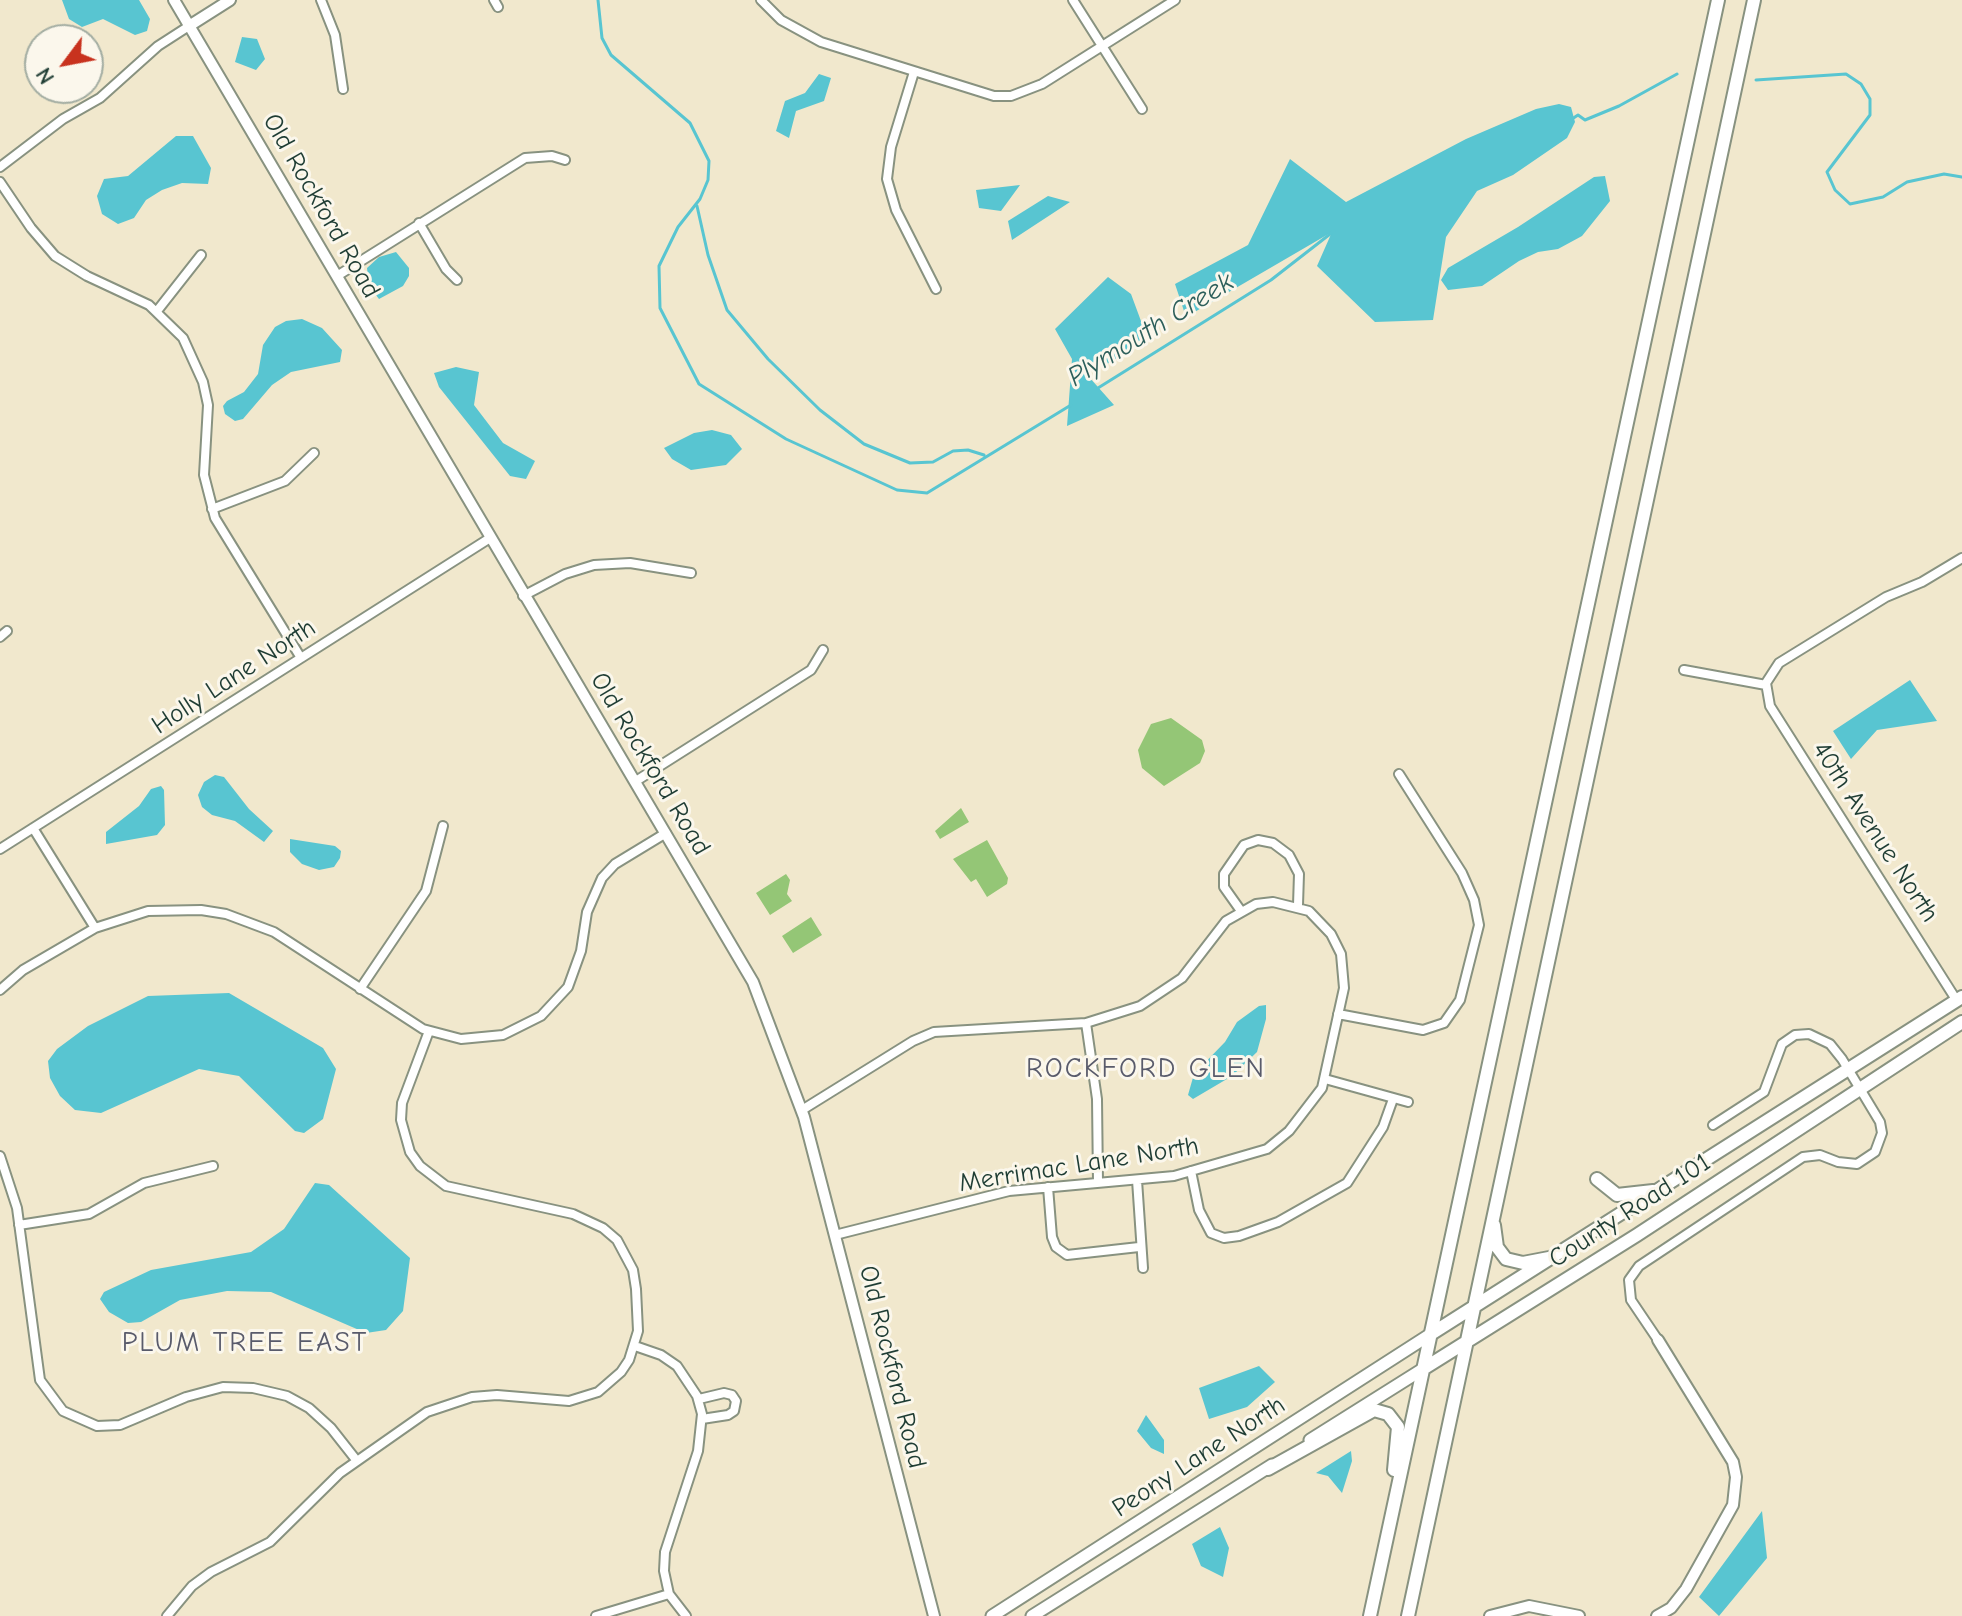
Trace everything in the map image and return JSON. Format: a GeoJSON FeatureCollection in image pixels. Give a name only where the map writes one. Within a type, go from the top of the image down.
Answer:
{"type":"FeatureCollection","features":[{"type":"Feature","properties":{"kind":"main road"},"geometry":{"type":"LineString","coordinates":[[1370,1616],[1718,0]]}},
{"type":"Feature","properties":{"kind":"main road"},"geometry":{"type":"LineString","coordinates":[[1408,1616],[1754,0]]}},
{"type":"Feature","properties":{"kind":"main road","name":"County Road 101"},"geometry":{"type":"LineString","coordinates":[[1431,1334],[1960,999]]}},
{"type":"Feature","properties":{"kind":"main road","name":"County Road 101"},"geometry":{"type":"LineString","coordinates":[[1423,1369],[1962,1022]]}},
{"type":"Feature","properties":{"kind":"main road"},"geometry":{"type":"LineString","coordinates":[[1597,1179],[1617,1195],[1660,1190]]}},
{"type":"Feature","properties":{"kind":"main road"},"geometry":{"type":"LineString","coordinates":[[1493,1214],[1497,1247],[1506,1259],[1523,1263],[1556,1256]]}},
{"type":"Feature","properties":{"kind":"main road","name":"Peony Lane North"},"geometry":{"type":"LineString","coordinates":[[992,1616],[1431,1334]]}},
{"type":"Feature","properties":{"kind":"main road","name":"Peony Lane North"},"geometry":{"type":"LineString","coordinates":[[1032,1616],[1423,1369]]}},
{"type":"Feature","properties":{"kind":"main road"},"geometry":{"type":"LineString","coordinates":[[1268,1469],[1285,1462],[1357,1416],[1374,1410],[1393,1417],[1399,1433],[1381,1561]]}},
{"type":"Feature","properties":{"kind":"street","name":"Old Rockford Road"},"geometry":{"type":"LineString","coordinates":[[174,0],[753,982],[802,1110],[934,1616]]}},
{"type":"Feature","properties":{"kind":"street"},"geometry":{"type":"LineString","coordinates":[[0,167],[63,119],[100,98],[158,46],[230,0]]}},
{"type":"Feature","properties":{"kind":"street"},"geometry":{"type":"LineString","coordinates":[[321,0],[335,35],[343,89]]}},
{"type":"Feature","properties":{"kind":"street"},"geometry":{"type":"LineString","coordinates":[[761,0],[800,33],[977,92],[1011,96],[1042,84],[1175,0]]}},
{"type":"Feature","properties":{"kind":"street"},"geometry":{"type":"LineString","coordinates":[[1073,0],[1142,109]]}},
{"type":"Feature","properties":{"kind":"street"},"geometry":{"type":"LineString","coordinates":[[914,72],[891,147],[887,179],[896,210],[936,289]]}},
{"type":"Feature","properties":{"kind":"street"},"geometry":{"type":"LineString","coordinates":[[337,276],[525,158],[552,156],[565,160]]}},
{"type":"Feature","properties":{"kind":"street"},"geometry":{"type":"LineString","coordinates":[[0,182],[31,228],[55,256],[157,311],[183,338],[203,382],[208,405],[204,475],[212,509],[224,537],[301,658]]}},
{"type":"Feature","properties":{"kind":"street"},"geometry":{"type":"LineString","coordinates":[[419,223],[446,269],[457,280]]}},
{"type":"Feature","properties":{"kind":"street"},"geometry":{"type":"LineString","coordinates":[[157,311],[201,255]]}},
{"type":"Feature","properties":{"kind":"street"},"geometry":{"type":"LineString","coordinates":[[212,509],[285,481],[314,453]]}},
{"type":"Feature","properties":{"kind":"street","name":"Holly Lane North"},"geometry":{"type":"LineString","coordinates":[[0,849],[490,538]]}},
{"type":"Feature","properties":{"kind":"street"},"geometry":{"type":"LineString","coordinates":[[1684,670],[1766,684],[1779,663],[1886,597],[1922,582],[1962,558]]}},
{"type":"Feature","properties":{"kind":"street"},"geometry":{"type":"LineString","coordinates":[[523,596],[565,574],[594,565],[630,563],[691,573]]}},
{"type":"Feature","properties":{"kind":"street"},"geometry":{"type":"LineString","coordinates":[[636,781],[811,670],[823,650]]}},
{"type":"Feature","properties":{"kind":"street","name":"40th Avenue North"},"geometry":{"type":"LineString","coordinates":[[1766,684],[1770,706],[1960,999]]}},
{"type":"Feature","properties":{"kind":"street"},"geometry":{"type":"LineString","coordinates":[[1338,1014],[1423,1030],[1444,1023],[1460,1000],[1479,925],[1474,900],[1462,873],[1399,774]]}},
{"type":"Feature","properties":{"kind":"street"},"geometry":{"type":"LineString","coordinates":[[360,989],[426,891],[443,826]]}},
{"type":"Feature","properties":{"kind":"street"},"geometry":{"type":"LineString","coordinates":[[33,828],[95,928]]}},
{"type":"Feature","properties":{"kind":"street"},"geometry":{"type":"LineString","coordinates":[[0,990],[23,970],[95,928],[136,914],[174,908],[226,914],[274,932],[429,1031],[461,1039],[503,1035],[523,1027],[556,1003],[576,970],[587,912],[602,878],[615,864],[666,833]]}},
{"type":"Feature","properties":{"kind":"street"},"geometry":{"type":"LineString","coordinates":[[802,1110],[913,1041],[934,1032],[1086,1023],[1117,1016],[1162,993],[1198,960],[1226,921],[1241,911],[1273,902],[1298,905],[1299,874],[1289,855],[1273,843],[1258,840],[1244,845],[1224,874],[1224,887],[1241,911]]}},
{"type":"Feature","properties":{"kind":"street","name":"Merrimac Lane North"},"geometry":{"type":"LineString","coordinates":[[835,1235],[994,1194],[1137,1180],[1191,1171],[1255,1154],[1279,1141],[1313,1101],[1325,1079],[1344,988],[1341,954],[1320,920],[1298,905]]}},
{"type":"Feature","properties":{"kind":"street"},"geometry":{"type":"LineString","coordinates":[[1086,1023],[1097,1099],[1098,1183]]}},
{"type":"Feature","properties":{"kind":"street"},"geometry":{"type":"LineString","coordinates":[[167,1616],[192,1586],[211,1572],[270,1542],[316,1495],[409,1424],[448,1404],[497,1395],[569,1401],[598,1392],[621,1372],[635,1346],[638,1315],[633,1270],[617,1240],[603,1228],[573,1214],[446,1186],[420,1166],[410,1152],[401,1120],[402,1103],[429,1031]]}},
{"type":"Feature","properties":{"kind":"street","name":"County Road 101"},"geometry":{"type":"LineString","coordinates":[[1658,1340],[1631,1300],[1628,1289],[1633,1272],[1644,1261],[1803,1157],[1820,1155],[1848,1164],[1871,1157],[1882,1133],[1880,1122],[1849,1070],[1819,1036],[1795,1035],[1782,1044],[1764,1092],[1713,1125]]}},
{"type":"Feature","properties":{"kind":"street"},"geometry":{"type":"LineString","coordinates":[[1325,1079],[1408,1102]]}},
{"type":"Feature","properties":{"kind":"street"},"geometry":{"type":"LineString","coordinates":[[1191,1171],[1199,1210],[1211,1233],[1224,1238],[1239,1236],[1278,1222],[1347,1183],[1383,1127],[1393,1099]]}},
{"type":"Feature","properties":{"kind":"street"},"geometry":{"type":"LineString","coordinates":[[0,1156],[8,1172],[19,1225],[40,1380],[63,1411],[97,1426],[120,1425],[186,1397],[223,1387],[253,1388],[287,1396],[309,1408],[331,1428],[357,1461]]}},
{"type":"Feature","properties":{"kind":"street"},"geometry":{"type":"LineString","coordinates":[[19,1225],[89,1214],[144,1183],[213,1166]]}},
{"type":"Feature","properties":{"kind":"street"},"geometry":{"type":"LineString","coordinates":[[1137,1180],[1139,1247],[1143,1268]]}},
{"type":"Feature","properties":{"kind":"street"},"geometry":{"type":"LineString","coordinates":[[1048,1187],[1052,1237],[1056,1247],[1067,1255],[1139,1247]]}},
{"type":"Feature","properties":{"kind":"street"},"geometry":{"type":"LineString","coordinates":[[1657,1616],[1671,1608],[1686,1589],[1733,1505],[1736,1477],[1733,1462],[1658,1340]]}},
{"type":"Feature","properties":{"kind":"street"},"geometry":{"type":"LineString","coordinates":[[635,1346],[661,1355],[677,1366],[699,1399],[702,1419],[698,1451],[665,1552],[664,1571],[669,1594],[686,1616]]}},
{"type":"Feature","properties":{"kind":"street"},"geometry":{"type":"LineString","coordinates":[[699,1399],[724,1393],[732,1395],[736,1401],[734,1411],[728,1415],[702,1419]]}},
{"type":"Feature","properties":{"kind":"street"},"geometry":{"type":"LineString","coordinates":[[596,1616],[669,1594]]}},
{"type":"Feature","properties":{"kind":"street"},"geometry":{"type":"LineString","coordinates":[[1490,1616],[1529,1606],[1579,1616]]}},
{"type":"Feature","properties":{"kind":"green space"},"geometry":{"type":"Polygon","coordinates":[[[1171,718],[1202,740],[1205,751],[1200,763],[1164,786],[1142,768],[1138,750],[1151,724],[1171,718]]]}},
{"type":"Feature","properties":{"kind":"green space"},"geometry":{"type":"Polygon","coordinates":[[[961,808],[969,822],[940,839],[935,831],[961,808]]]}},
{"type":"Feature","properties":{"kind":"green space"},"geometry":{"type":"Polygon","coordinates":[[[987,840],[1008,878],[1007,884],[987,897],[976,879],[971,882],[953,859],[987,840]]]}},
{"type":"Feature","properties":{"kind":"green space"},"geometry":{"type":"Polygon","coordinates":[[[786,874],[790,880],[787,894],[792,901],[770,915],[756,893],[786,874]]]}},
{"type":"Feature","properties":{"kind":"green space"},"geometry":{"type":"Polygon","coordinates":[[[811,917],[822,935],[793,953],[782,936],[811,917]]]}},
{"type":"Feature","properties":{"kind":"water"},"geometry":{"type":"Polygon","coordinates":[[[62,0],[139,0],[150,19],[147,31],[135,35],[103,19],[90,24],[77,24],[69,19],[62,0]]]}},
{"type":"Feature","properties":{"kind":"water"},"geometry":{"type":"Polygon","coordinates":[[[242,37],[257,39],[265,59],[256,70],[235,62],[242,37]]]}},
{"type":"Feature","properties":{"kind":"water"},"geometry":{"type":"Polygon","coordinates":[[[819,74],[831,78],[824,101],[796,111],[789,138],[776,131],[785,101],[805,93],[819,74]]]}},
{"type":"Feature","properties":{"kind":"water"},"geometry":{"type":"Polygon","coordinates":[[[1559,104],[1571,107],[1575,122],[1567,138],[1513,175],[1477,191],[1446,237],[1433,320],[1375,322],[1317,266],[1332,232],[1186,317],[1175,284],[1248,245],[1290,159],[1346,202],[1466,139],[1536,109],[1559,104]]]}},
{"type":"Feature","properties":{"kind":"water"},"geometry":{"type":"Polygon","coordinates":[[[176,136],[193,136],[211,168],[208,184],[182,183],[162,190],[146,200],[134,218],[118,224],[102,214],[97,196],[104,179],[128,176],[176,136]]]}},
{"type":"Feature","properties":{"kind":"water"},"geometry":{"type":"Polygon","coordinates":[[[1605,176],[1610,201],[1582,236],[1558,249],[1538,252],[1519,261],[1482,286],[1448,290],[1441,280],[1448,268],[1594,177],[1605,176]]]}},
{"type":"Feature","properties":{"kind":"water"},"geometry":{"type":"Polygon","coordinates":[[[1020,185],[1001,211],[979,208],[976,190],[1020,185]]]}},
{"type":"Feature","properties":{"kind":"water"},"geometry":{"type":"Polygon","coordinates":[[[1048,196],[1070,202],[1012,240],[1008,221],[1048,196]]]}},
{"type":"Feature","properties":{"kind":"water"},"geometry":{"type":"Polygon","coordinates":[[[396,252],[409,268],[409,276],[403,286],[379,299],[369,286],[367,268],[379,257],[396,252]]]}},
{"type":"Feature","properties":{"kind":"water"},"geometry":{"type":"Polygon","coordinates":[[[1108,277],[1131,294],[1148,340],[1107,364],[1081,368],[1114,405],[1067,426],[1072,359],[1055,329],[1108,277]]]}},
{"type":"Feature","properties":{"kind":"water"},"geometry":{"type":"Polygon","coordinates":[[[302,319],[322,328],[342,350],[340,362],[291,372],[272,385],[243,419],[235,421],[225,414],[223,406],[227,401],[244,392],[258,374],[263,345],[275,327],[286,321],[302,319]]]}},
{"type":"Feature","properties":{"kind":"water"},"geometry":{"type":"Polygon","coordinates":[[[456,367],[479,372],[474,405],[503,443],[535,461],[526,479],[510,476],[439,387],[434,373],[456,367]]]}},
{"type":"Feature","properties":{"kind":"water"},"geometry":{"type":"Polygon","coordinates":[[[712,430],[731,435],[742,449],[726,465],[691,470],[672,459],[664,448],[694,433],[712,430]]]}},
{"type":"Feature","properties":{"kind":"water"},"geometry":{"type":"Polygon","coordinates":[[[1910,680],[1937,721],[1877,730],[1851,759],[1833,731],[1910,680]]]}},
{"type":"Feature","properties":{"kind":"water"},"geometry":{"type":"Polygon","coordinates":[[[215,775],[224,777],[249,809],[273,831],[264,842],[235,821],[212,815],[202,807],[198,795],[204,782],[215,775]]]}},
{"type":"Feature","properties":{"kind":"water"},"geometry":{"type":"Polygon","coordinates":[[[161,786],[164,790],[165,825],[157,835],[106,844],[106,832],[139,806],[151,789],[161,786]]]}},
{"type":"Feature","properties":{"kind":"water"},"geometry":{"type":"Polygon","coordinates":[[[290,839],[335,846],[341,851],[340,858],[334,867],[319,870],[302,864],[290,852],[290,839]]]}},
{"type":"Feature","properties":{"kind":"water"},"geometry":{"type":"Polygon","coordinates":[[[229,993],[323,1048],[336,1069],[323,1119],[304,1133],[295,1131],[239,1076],[199,1069],[101,1113],[75,1110],[60,1096],[50,1078],[48,1061],[57,1049],[88,1026],[148,996],[229,993]]]}},
{"type":"Feature","properties":{"kind":"water"},"geometry":{"type":"Polygon","coordinates":[[[1266,1005],[1266,1019],[1257,1052],[1232,1076],[1193,1099],[1188,1095],[1194,1074],[1225,1042],[1237,1022],[1259,1006],[1266,1005]]]}},
{"type":"Feature","properties":{"kind":"water"},"geometry":{"type":"Polygon","coordinates":[[[315,1183],[329,1185],[410,1258],[403,1311],[386,1330],[366,1333],[271,1292],[227,1291],[180,1300],[141,1322],[128,1323],[109,1312],[100,1299],[104,1292],[151,1270],[251,1252],[284,1229],[315,1183]]]}},
{"type":"Feature","properties":{"kind":"water"},"geometry":{"type":"Polygon","coordinates":[[[1259,1366],[1275,1382],[1247,1407],[1209,1419],[1199,1388],[1259,1366]]]}},
{"type":"Feature","properties":{"kind":"water"},"geometry":{"type":"Polygon","coordinates":[[[1146,1415],[1164,1440],[1164,1454],[1151,1448],[1137,1431],[1146,1415]]]}},
{"type":"Feature","properties":{"kind":"water"},"geometry":{"type":"Polygon","coordinates":[[[1351,1451],[1352,1461],[1342,1493],[1328,1476],[1316,1473],[1351,1451]]]}},
{"type":"Feature","properties":{"kind":"water"},"geometry":{"type":"Polygon","coordinates":[[[1762,1511],[1767,1558],[1719,1616],[1699,1597],[1762,1511]]]}},
{"type":"Feature","properties":{"kind":"water"},"geometry":{"type":"Polygon","coordinates":[[[1220,1527],[1229,1548],[1223,1577],[1201,1566],[1192,1544],[1220,1527]]]}},
{"type":"Feature","properties":{"kind":"waterway","name":"Plymouth Creek"},"geometry":{"type":"LineString","coordinates":[[598,0],[602,38],[611,55],[690,123],[709,161],[708,180],[700,199],[678,227],[659,266],[660,308],[699,384],[786,439],[897,490],[927,493],[1071,405]]}},
{"type":"Feature","properties":{"kind":"waterway","name":"Plymouth Creek"},"geometry":{"type":"LineString","coordinates":[[1572,119],[1578,115],[1585,120],[1619,106],[1677,74]]}},
{"type":"Feature","properties":{"kind":"waterway","name":"Plymouth Creek"},"geometry":{"type":"LineString","coordinates":[[1756,80],[1846,74],[1861,84],[1870,99],[1870,115],[1827,172],[1835,190],[1850,204],[1883,197],[1907,182],[1944,174],[1962,177]]}},
{"type":"Feature","properties":{"kind":"waterway","name":"Plymouth Creek"},"geometry":{"type":"LineString","coordinates":[[697,206],[708,255],[727,310],[768,359],[820,410],[864,444],[910,463],[933,462],[953,451],[968,450],[984,455]]}},
{"type":"Feature","properties":{"kind":"waterway","name":"Plymouth Creek"},"geometry":{"type":"LineString","coordinates":[[1098,388],[1271,280],[1334,231]]}},
{"type":"Feature","properties":{"kind":"district","name":"ROCKFORD GLEN"},"geometry":{"type":"Point","coordinates":[1146,1069]}},
{"type":"Feature","properties":{"kind":"district","name":"PLUM TREE EAST"},"geometry":{"type":"Point","coordinates":[245,1343]}}]}
